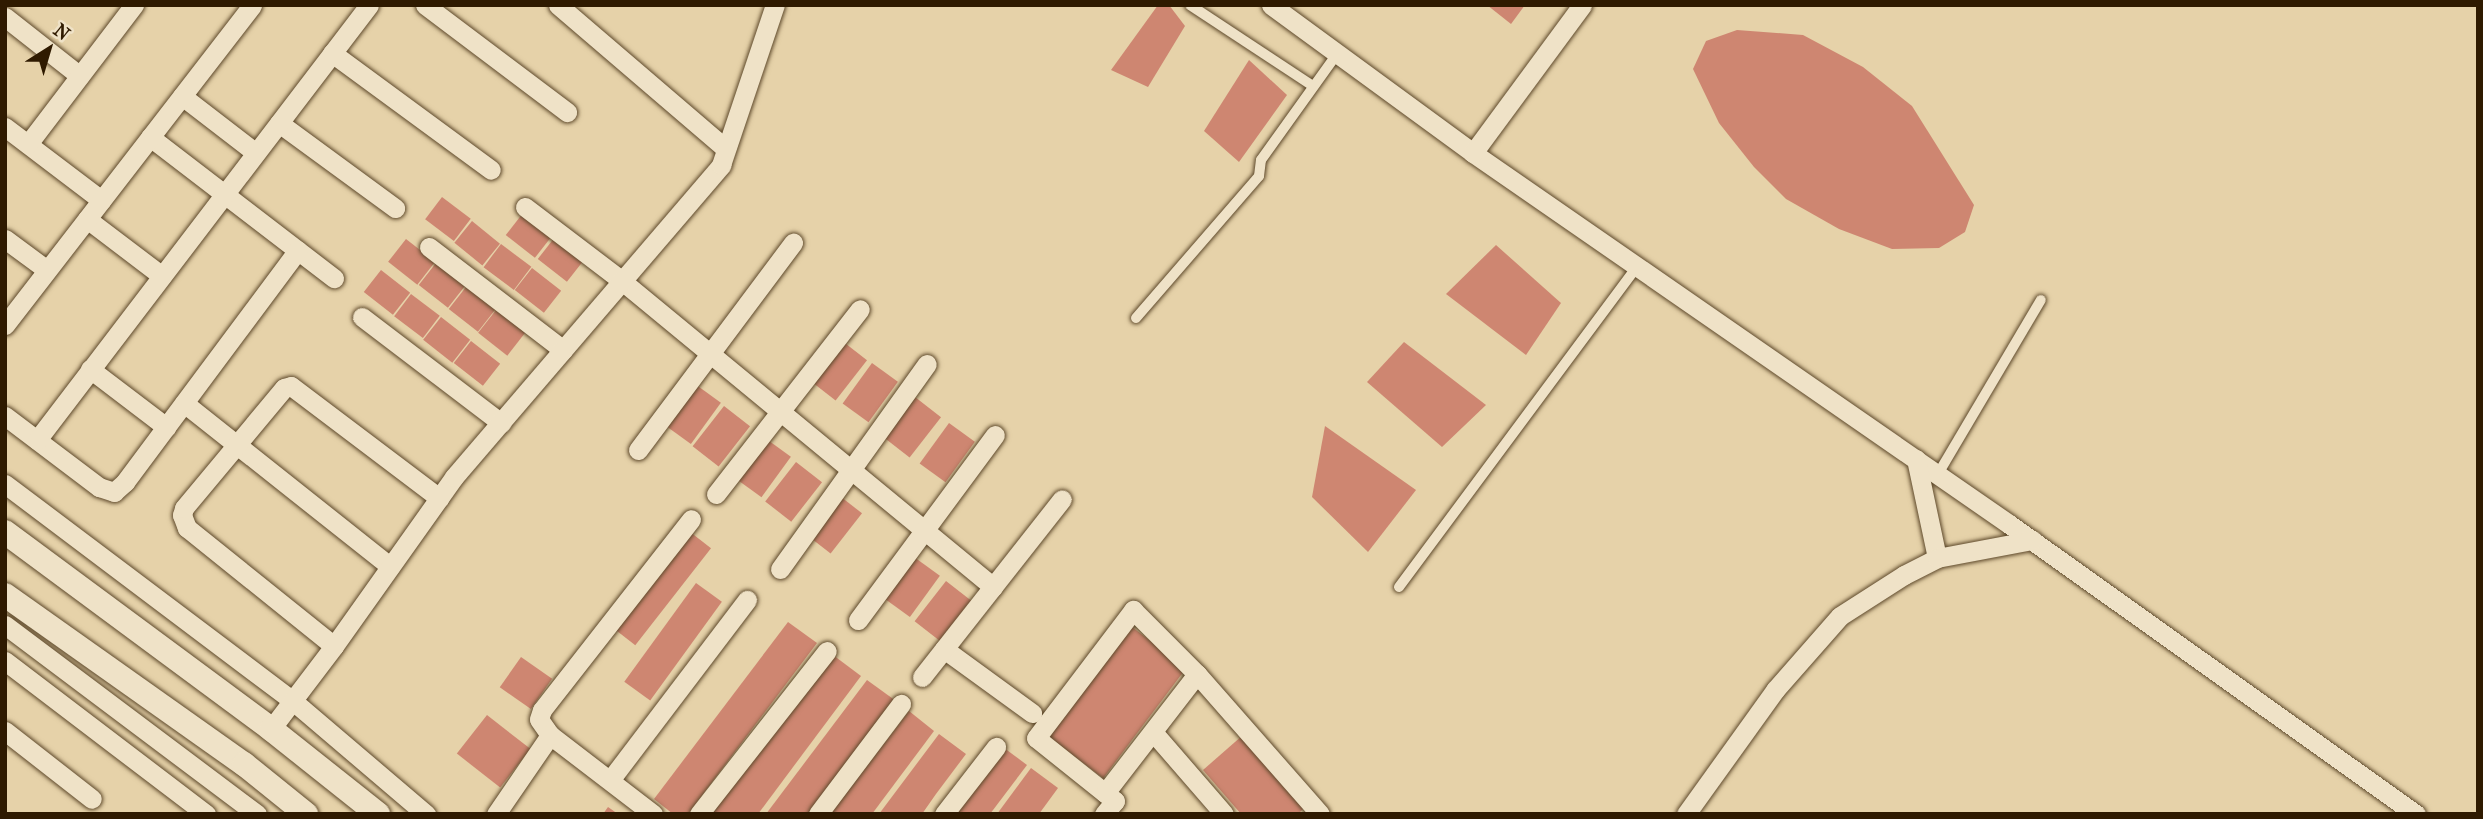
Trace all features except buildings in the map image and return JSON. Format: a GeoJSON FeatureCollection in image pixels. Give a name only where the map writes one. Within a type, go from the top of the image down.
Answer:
{"type":"FeatureCollection","features":[{"type":"Feature","properties":{"kind":"street"},"geometry":{"type":"LineString","coordinates":[[27,144],[134,5]]}},
{"type":"Feature","properties":{"kind":"street"},"geometry":{"type":"LineString","coordinates":[[5,325],[252,5]]}},
{"type":"Feature","properties":{"kind":"street"},"geometry":{"type":"LineString","coordinates":[[37,440],[369,5]]}},
{"type":"Feature","properties":{"kind":"street"},"geometry":{"type":"LineString","coordinates":[[425,5],[567,112]]}},
{"type":"Feature","properties":{"kind":"street"},"geometry":{"type":"LineString","coordinates":[[558,5],[726,149]]}},
{"type":"Feature","properties":{"kind":"street"},"geometry":{"type":"LineString","coordinates":[[271,729],[334,646],[439,498],[721,165],[775,5]]}},
{"type":"Feature","properties":{"kind":"street"},"geometry":{"type":"LineString","coordinates":[[1271,5],[1473,153],[1938,474],[2416,814]]}},
{"type":"Feature","properties":{"kind":"street"},"geometry":{"type":"LineString","coordinates":[[1473,153],[1582,5]]}},
{"type":"Feature","properties":{"kind":"street"},"geometry":{"type":"LineString","coordinates":[[5,17],[80,76]]}},
{"type":"Feature","properties":{"kind":"street"},"geometry":{"type":"LineString","coordinates":[[332,53],[491,170]]}},
{"type":"Feature","properties":{"kind":"street"},"geometry":{"type":"LineString","coordinates":[[182,96],[256,153]]}},
{"type":"Feature","properties":{"kind":"street"},"geometry":{"type":"LineString","coordinates":[[279,123],[396,208]]}},
{"type":"Feature","properties":{"kind":"street"},"geometry":{"type":"LineString","coordinates":[[5,127],[102,200]]}},
{"type":"Feature","properties":{"kind":"street"},"geometry":{"type":"LineString","coordinates":[[150,137],[334,278]]}},
{"type":"Feature","properties":{"kind":"street"},"geometry":{"type":"LineString","coordinates":[[525,207],[622,281],[993,587]]}},
{"type":"Feature","properties":{"kind":"street"},"geometry":{"type":"LineString","coordinates":[[87,219],[162,276]]}},
{"type":"Feature","properties":{"kind":"street"},"geometry":{"type":"LineString","coordinates":[[5,239],[47,270]]}},
{"type":"Feature","properties":{"kind":"street"},"geometry":{"type":"LineString","coordinates":[[638,450],[793,243]]}},
{"type":"Feature","properties":{"kind":"street"},"geometry":{"type":"LineString","coordinates":[[429,247],[563,350]]}},
{"type":"Feature","properties":{"kind":"street"},"geometry":{"type":"LineString","coordinates":[[5,416],[99,487],[114,492],[125,482],[298,250]]}},
{"type":"Feature","properties":{"kind":"street"},"geometry":{"type":"LineString","coordinates":[[716,494],[860,309]]}},
{"type":"Feature","properties":{"kind":"street"},"geometry":{"type":"LineString","coordinates":[[362,317],[500,423]]}},
{"type":"Feature","properties":{"kind":"street"},"geometry":{"type":"LineString","coordinates":[[780,569],[927,365]]}},
{"type":"Feature","properties":{"kind":"street"},"geometry":{"type":"LineString","coordinates":[[90,369],[166,427]]}},
{"type":"Feature","properties":{"kind":"street"},"geometry":{"type":"LineString","coordinates":[[334,646],[187,528],[183,521],[184,508],[284,388],[291,386],[439,498]]}},
{"type":"Feature","properties":{"kind":"street"},"geometry":{"type":"LineString","coordinates":[[184,402],[390,566]]}},
{"type":"Feature","properties":{"kind":"street"},"geometry":{"type":"LineString","coordinates":[[858,620],[995,435]]}},
{"type":"Feature","properties":{"kind":"street"},"geometry":{"type":"LineString","coordinates":[[1916,459],[1937,558]]}},
{"type":"Feature","properties":{"kind":"street"},"geometry":{"type":"LineString","coordinates":[[5,484],[293,701],[426,814]]}},
{"type":"Feature","properties":{"kind":"street"},"geometry":{"type":"LineString","coordinates":[[922,677],[1062,499]]}},
{"type":"Feature","properties":{"kind":"street"},"geometry":{"type":"LineString","coordinates":[[653,814],[611,779],[550,735],[542,727],[542,710],[691,519]]}},
{"type":"Feature","properties":{"kind":"street"},"geometry":{"type":"LineString","coordinates":[[5,532],[271,729],[378,814]]}},
{"type":"Feature","properties":{"kind":"street"},"geometry":{"type":"LineString","coordinates":[[1686,814],[1775,690],[1840,616],[1904,575],[1937,558],[2032,540]]}},
{"type":"Feature","properties":{"kind":"street"},"geometry":{"type":"LineString","coordinates":[[5,595],[244,764],[306,814]]}},
{"type":"Feature","properties":{"kind":"street"},"geometry":{"type":"LineString","coordinates":[[611,779],[747,600]]}},
{"type":"Feature","properties":{"kind":"street"},"geometry":{"type":"LineString","coordinates":[[1104,814],[1115,801],[1036,738],[1133,610],[1197,674],[1320,814]]}},
{"type":"Feature","properties":{"kind":"street"},"geometry":{"type":"LineString","coordinates":[[5,625],[255,813],[273,789]]}},
{"type":"Feature","properties":{"kind":"street"},"geometry":{"type":"LineString","coordinates":[[944,649],[1032,713]]}},
{"type":"Feature","properties":{"kind":"street"},"geometry":{"type":"LineString","coordinates":[[699,814],[827,651]]}},
{"type":"Feature","properties":{"kind":"street"},"geometry":{"type":"LineString","coordinates":[[5,661],[206,814]]}},
{"type":"Feature","properties":{"kind":"street"},"geometry":{"type":"LineString","coordinates":[[1105,793],[1197,674]]}},
{"type":"Feature","properties":{"kind":"street"},"geometry":{"type":"LineString","coordinates":[[818,814],[901,704]]}},
{"type":"Feature","properties":{"kind":"street"},"geometry":{"type":"LineString","coordinates":[[5,731],[92,799]]}},
{"type":"Feature","properties":{"kind":"street"},"geometry":{"type":"LineString","coordinates":[[1153,732],[1224,814]]}},
{"type":"Feature","properties":{"kind":"street"},"geometry":{"type":"LineString","coordinates":[[496,814],[550,735]]}},
{"type":"Feature","properties":{"kind":"street"},"geometry":{"type":"LineString","coordinates":[[944,814],[996,747]]}},
{"type":"Feature","properties":{"kind":"lane"},"geometry":{"type":"LineString","coordinates":[[1190,5],[1313,86]]}},
{"type":"Feature","properties":{"kind":"lane"},"geometry":{"type":"LineString","coordinates":[[1136,318],[1259,176],[1261,160],[1337,54]]}},
{"type":"Feature","properties":{"kind":"lane"},"geometry":{"type":"LineString","coordinates":[[1399,587],[1637,267]]}},
{"type":"Feature","properties":{"kind":"lane"},"geometry":{"type":"LineString","coordinates":[[1938,474],[2041,300]]}}]}
